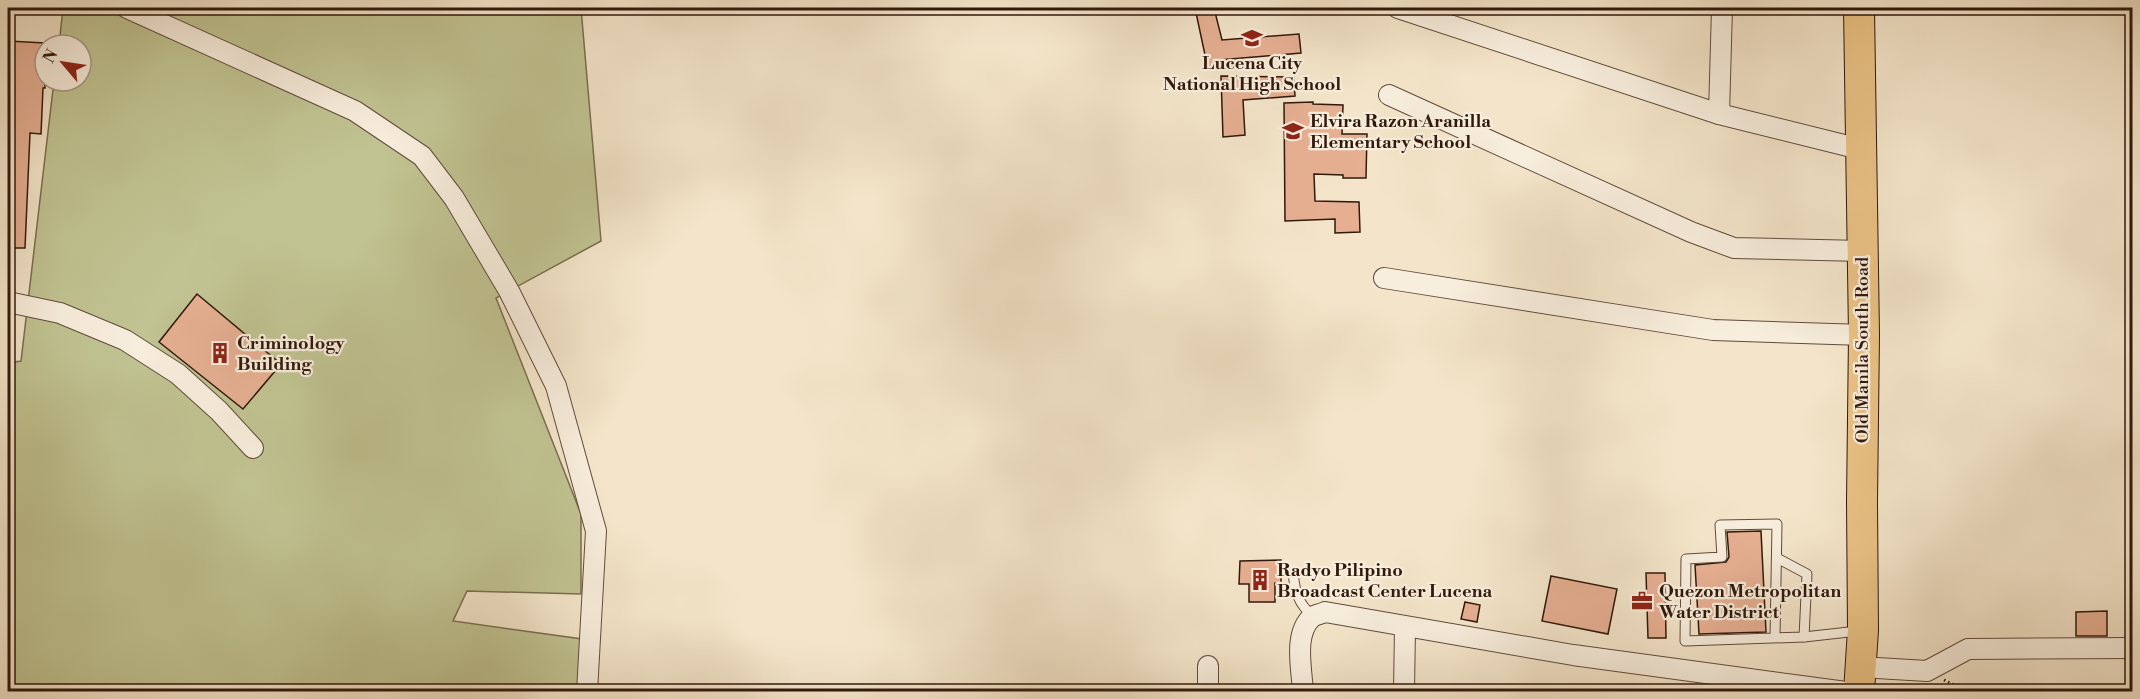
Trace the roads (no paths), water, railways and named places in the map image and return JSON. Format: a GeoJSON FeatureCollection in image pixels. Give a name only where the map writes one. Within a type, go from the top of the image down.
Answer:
{"type":"FeatureCollection","features":[{"type":"Feature","properties":{"kind":"main road","name":"Old Manila South Road"},"geometry":{"type":"LineString","coordinates":[[1855,683],[1863,630],[1863,335],[1859,8]]}},
{"type":"Feature","properties":{"kind":"street"},"geometry":{"type":"LineString","coordinates":[[127,8],[355,111],[422,156],[454,198],[509,291],[556,386],[596,531],[587,692]]}},
{"type":"Feature","properties":{"kind":"street"},"geometry":{"type":"LineString","coordinates":[[1398,8],[1719,114],[1860,149]]}},
{"type":"Feature","properties":{"kind":"street"},"geometry":{"type":"LineString","coordinates":[[1716,9],[1719,114]]}},
{"type":"Feature","properties":{"kind":"street"},"geometry":{"type":"LineString","coordinates":[[1389,95],[1691,232],[1734,248],[1862,251]]}},
{"type":"Feature","properties":{"kind":"street"},"geometry":{"type":"LineString","coordinates":[[1384,278],[1713,330],[1863,335]]}},
{"type":"Feature","properties":{"kind":"street"},"geometry":{"type":"LineString","coordinates":[[8,302],[60,313],[125,340],[178,374],[219,411],[253,448]]}},
{"type":"Feature","properties":{"kind":"street"},"geometry":{"type":"LineString","coordinates":[[1303,692],[1301,647],[1304,628],[1313,616],[1325,612],[1573,654],[1855,683],[1927,671],[1968,649],[2133,648]]}},
{"type":"Feature","properties":{"kind":"street"},"geometry":{"type":"LineString","coordinates":[[1404,692],[1405,627]]}},
{"type":"Feature","properties":{"kind":"street"},"geometry":{"type":"LineString","coordinates":[[1208,666],[1208,692]]}},
{"type":"Feature","properties":{"kind":"lane"},"geometry":{"type":"LineString","coordinates":[[1775,637],[1777,524],[1720,525],[1722,557],[1686,559],[1685,641],[1804,637],[1863,630]]}},
{"type":"Feature","properties":{"kind":"lane"},"geometry":{"type":"LineString","coordinates":[[1777,558],[1807,574],[1804,637]]}},
{"type":"Feature","properties":{"kind":"lane"},"geometry":{"type":"LineString","coordinates":[[1293,573],[1295,592],[1302,608],[1313,616]]}},
{"type":"Feature","properties":{"kind":"place","name":"Lucena City National High School"},"geometry":{"type":"Point","coordinates":[1252,38]}},
{"type":"Feature","properties":{"kind":"place","name":"Elvira Razon Aranilla Elementary School"},"geometry":{"type":"Point","coordinates":[1293,131]}},
{"type":"Feature","properties":{"kind":"place","name":"Criminology Building"},"geometry":{"type":"Point","coordinates":[220,353]}},
{"type":"Feature","properties":{"kind":"place","name":"Radyo Pilipino Broadcast Center Lucena"},"geometry":{"type":"Point","coordinates":[1260,580]}},
{"type":"Feature","properties":{"kind":"place","name":"Quezon Metropolitan Water District"},"geometry":{"type":"Point","coordinates":[1642,601]}}]}
